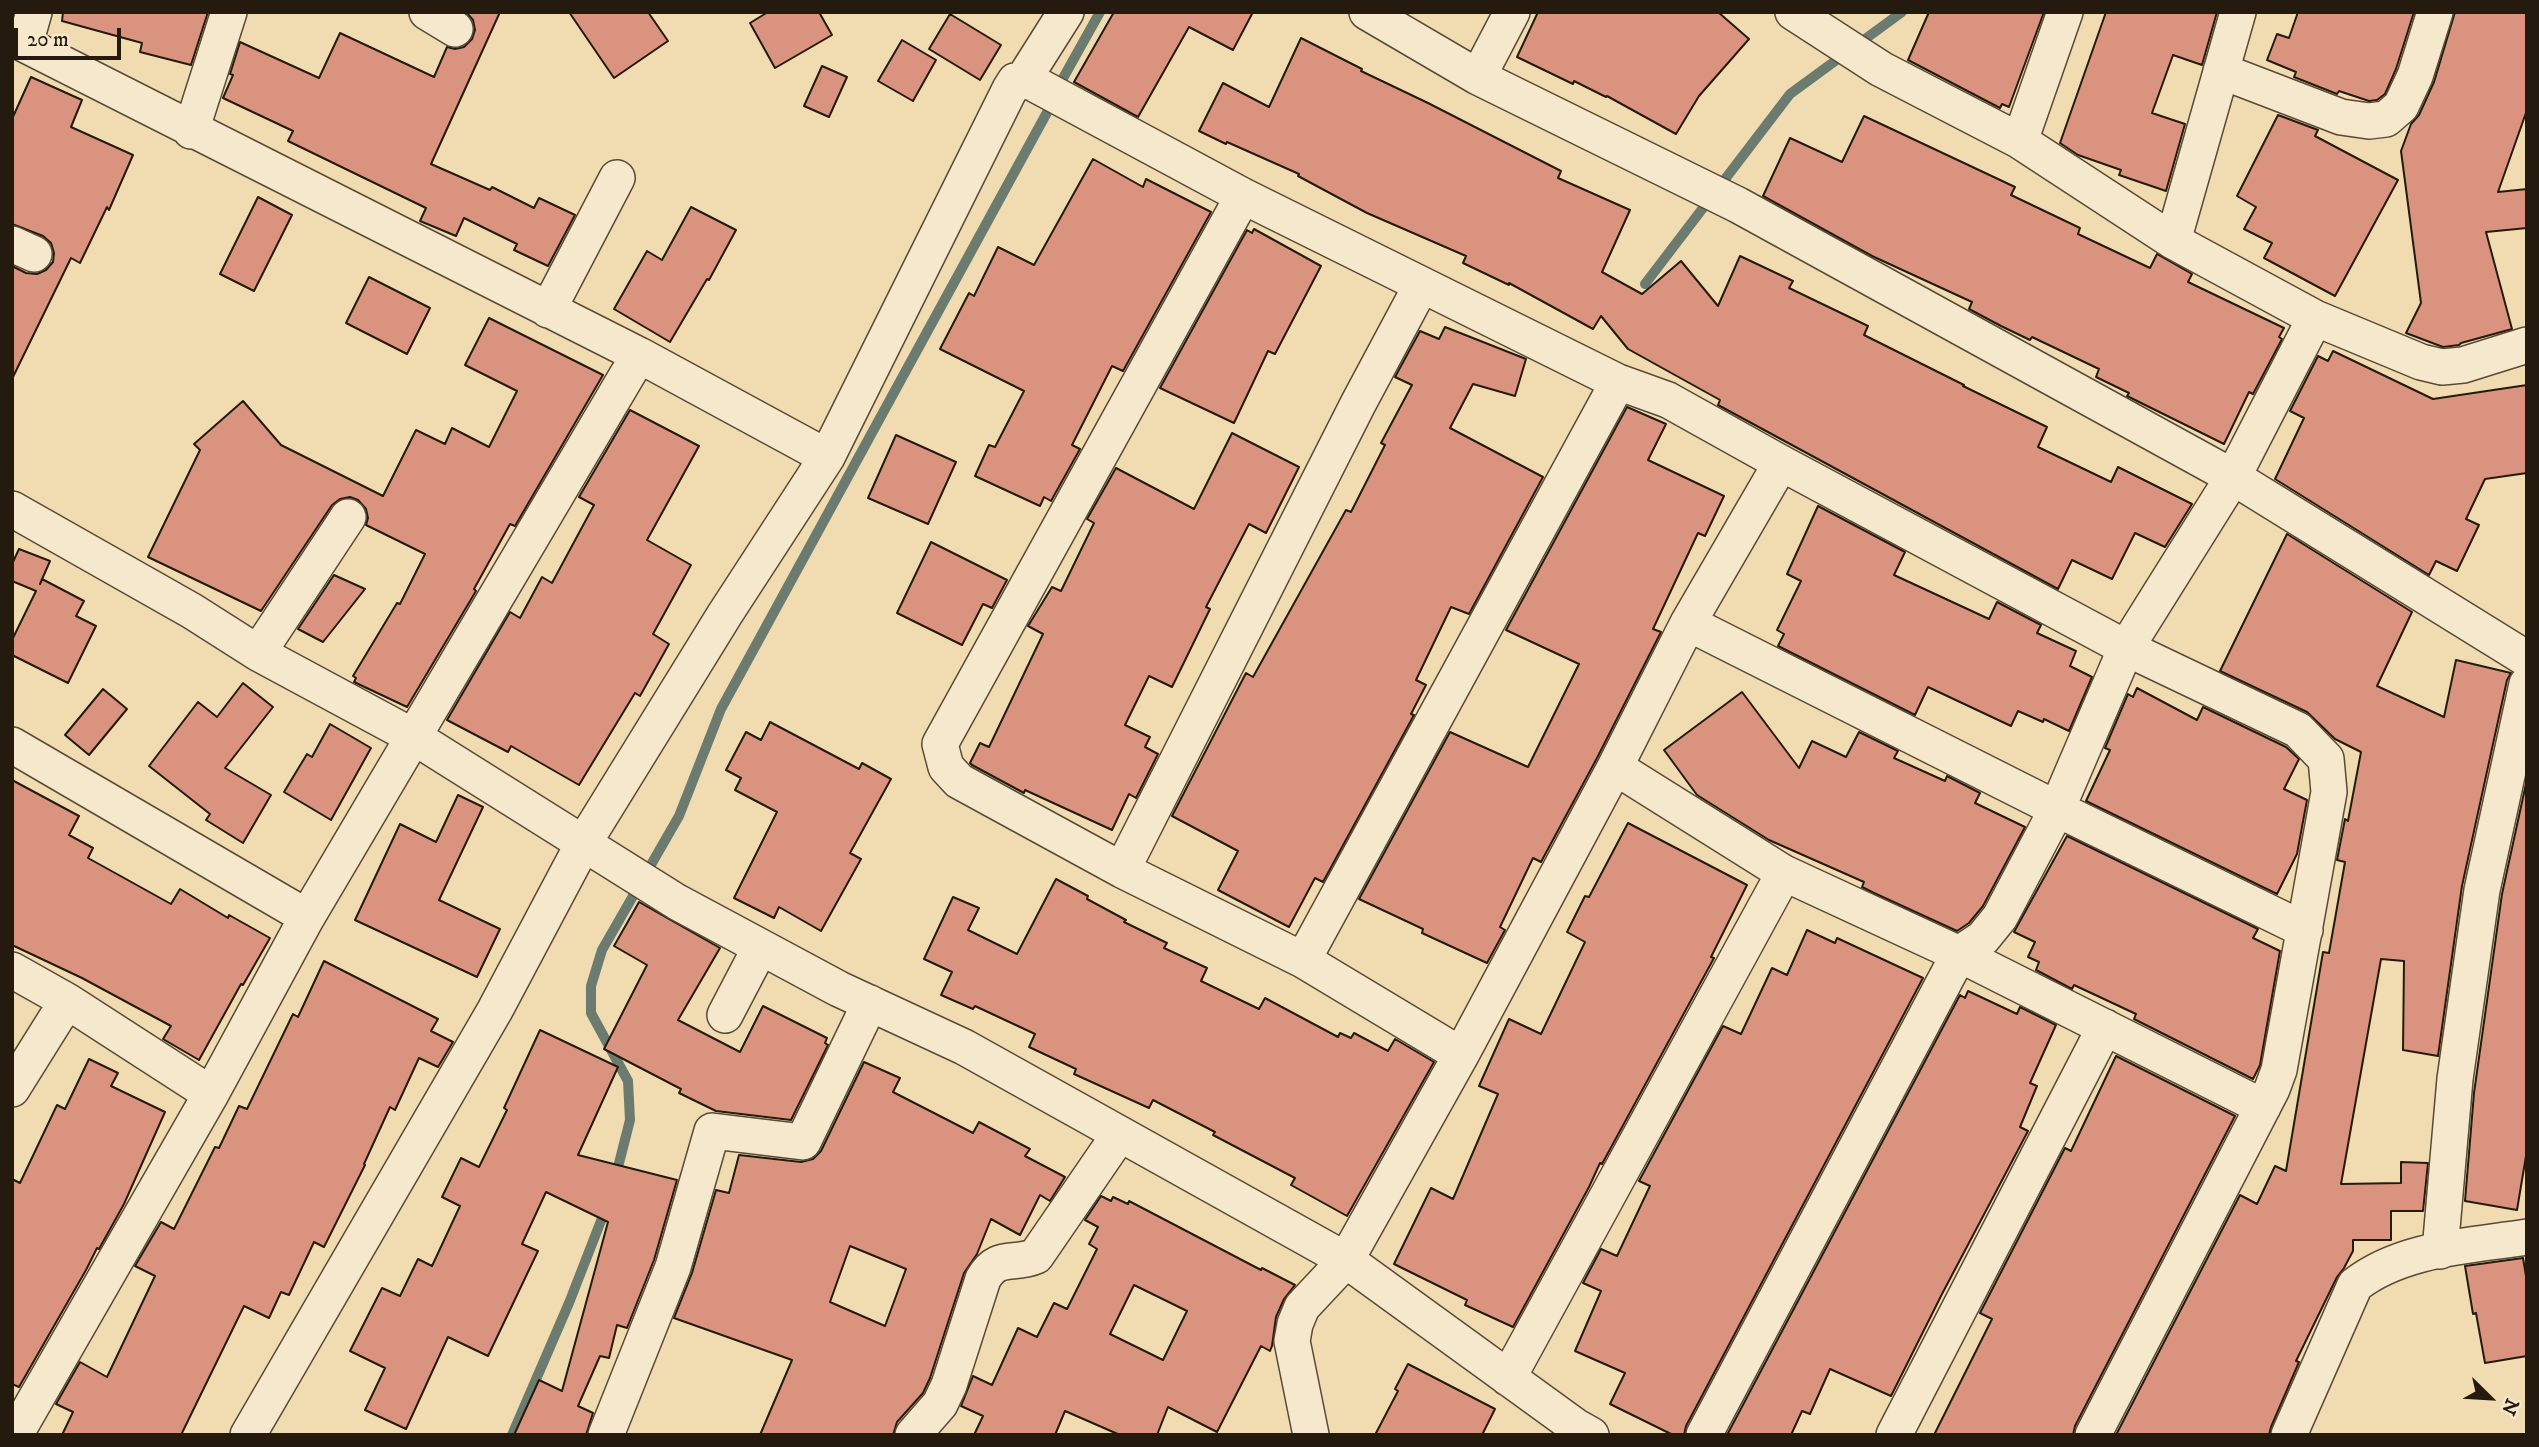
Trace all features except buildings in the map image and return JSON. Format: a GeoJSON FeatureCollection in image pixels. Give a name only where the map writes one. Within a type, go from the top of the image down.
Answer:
{"type":"FeatureCollection","features":[{"type":"Feature","properties":{"kind":"street"},"geometry":{"type":"LineString","coordinates":[[191,131],[229,12]]}},
{"type":"Feature","properties":{"kind":"street"},"geometry":{"type":"LineString","coordinates":[[1023,80],[1066,12]]}},
{"type":"Feature","properties":{"kind":"street"},"geometry":{"type":"LineString","coordinates":[[1367,12],[1478,77],[1738,205],[2233,477],[2527,659]]}},
{"type":"Feature","properties":{"kind":"street"},"geometry":{"type":"LineString","coordinates":[[1478,77],[1512,12]]}},
{"type":"Feature","properties":{"kind":"street"},"geometry":{"type":"LineString","coordinates":[[2020,141],[2065,12]]}},
{"type":"Feature","properties":{"kind":"street"},"geometry":{"type":"LineString","coordinates":[[2173,240],[2238,12]]}},
{"type":"Feature","properties":{"kind":"street"},"geometry":{"type":"LineString","coordinates":[[2221,71],[2341,117],[2369,121],[2386,119],[2401,106],[2415,76],[2435,12]]}},
{"type":"Feature","properties":{"kind":"street"},"geometry":{"type":"LineString","coordinates":[[1806,21],[1881,69],[2020,141],[2173,240],[2315,318],[2421,362],[2442,367],[2463,365],[2527,345]]}},
{"type":"Feature","properties":{"kind":"street"},"geometry":{"type":"LineString","coordinates":[[24,32],[191,131],[639,355],[827,457]]}},
{"type":"Feature","properties":{"kind":"street"},"geometry":{"type":"LineString","coordinates":[[248,1435],[495,1010],[583,844],[725,614],[827,457],[1010,89],[1016,81],[1023,80],[1421,286],[1618,382],[1668,400],[2126,648],[2298,730],[2326,759],[2329,792],[2279,1070],[2263,1107],[2093,1435]]}},
{"type":"Feature","properties":{"kind":"street"},"geometry":{"type":"LineString","coordinates":[[548,310],[617,178]]}},
{"type":"Feature","properties":{"kind":"street"},"geometry":{"type":"LineString","coordinates":[[1243,195],[940,744],[946,767],[959,781],[1122,870],[1303,960],[1461,1055]]}},
{"type":"Feature","properties":{"kind":"street"},"geometry":{"type":"LineString","coordinates":[[1122,870],[1352,416],[1421,286]]}},
{"type":"Feature","properties":{"kind":"street"},"geometry":{"type":"LineString","coordinates":[[1704,1435],[1959,954],[1983,938],[2000,918],[2057,809],[2126,648],[2233,477],[2315,318]]}},
{"type":"Feature","properties":{"kind":"street"},"geometry":{"type":"LineString","coordinates":[[15,1435],[211,1094],[307,917],[639,355]]}},
{"type":"Feature","properties":{"kind":"street"},"geometry":{"type":"LineString","coordinates":[[1303,960],[1618,382]]}},
{"type":"Feature","properties":{"kind":"street"},"geometry":{"type":"LineString","coordinates":[[1311,1435],[1292,1341],[1302,1307],[1346,1261],[1461,1055],[1615,767],[1688,623],[1782,463]]}},
{"type":"Feature","properties":{"kind":"street"},"geometry":{"type":"LineString","coordinates":[[12,509],[192,611],[258,653],[414,737],[677,902],[760,948],[964,1048],[1346,1261],[1581,1432]]}},
{"type":"Feature","properties":{"kind":"street"},"geometry":{"type":"LineString","coordinates":[[258,653],[348,517]]}},
{"type":"Feature","properties":{"kind":"street"},"geometry":{"type":"LineString","coordinates":[[1688,623],[2057,809],[2305,930]]}},
{"type":"Feature","properties":{"kind":"street"},"geometry":{"type":"LineString","coordinates":[[2440,1251],[2455,1079],[2482,890],[2527,684]]}},
{"type":"Feature","properties":{"kind":"street"},"geometry":{"type":"LineString","coordinates":[[12,745],[307,917]]}},
{"type":"Feature","properties":{"kind":"street"},"geometry":{"type":"LineString","coordinates":[[1615,767],[1784,873],[1959,954],[2263,1107]]}},
{"type":"Feature","properties":{"kind":"street"},"geometry":{"type":"LineString","coordinates":[[1508,1378],[1784,873]]}},
{"type":"Feature","properties":{"kind":"street"},"geometry":{"type":"LineString","coordinates":[[725,1015],[760,948]]}},
{"type":"Feature","properties":{"kind":"street"},"geometry":{"type":"LineString","coordinates":[[12,970],[67,1001],[211,1094]]}},
{"type":"Feature","properties":{"kind":"street"},"geometry":{"type":"LineString","coordinates":[[12,1089],[67,1001]]}},
{"type":"Feature","properties":{"kind":"street"},"geometry":{"type":"LineString","coordinates":[[606,1435],[673,1267],[712,1132],[803,1142],[870,1003]]}},
{"type":"Feature","properties":{"kind":"street"},"geometry":{"type":"LineString","coordinates":[[1894,1435],[2105,1027]]}},
{"type":"Feature","properties":{"kind":"street"},"geometry":{"type":"LineString","coordinates":[[913,1435],[940,1404],[949,1385],[982,1279],[988,1269],[999,1261],[1028,1260],[1036,1256],[1119,1135]]}},
{"type":"Feature","properties":{"kind":"street"},"geometry":{"type":"LineString","coordinates":[[2289,1435],[2356,1286],[2372,1272],[2418,1255],[2527,1237]]}},
{"type":"Feature","properties":{"kind":"waterway"},"geometry":{"type":"LineString","coordinates":[[1062,80],[1100,12]]}},
{"type":"Feature","properties":{"kind":"waterway"},"geometry":{"type":"LineString","coordinates":[[1645,284],[1790,94],[1902,12]]}},
{"type":"Feature","properties":{"kind":"waterway"},"geometry":{"type":"LineString","coordinates":[[615,1179],[630,1120],[628,1081],[591,1013],[591,986],[602,950],[679,816],[721,709],[1050,107]]}},
{"type":"Feature","properties":{"kind":"waterway"},"geometry":{"type":"LineString","coordinates":[[512,1435],[569,1303],[606,1208]]}}]}
